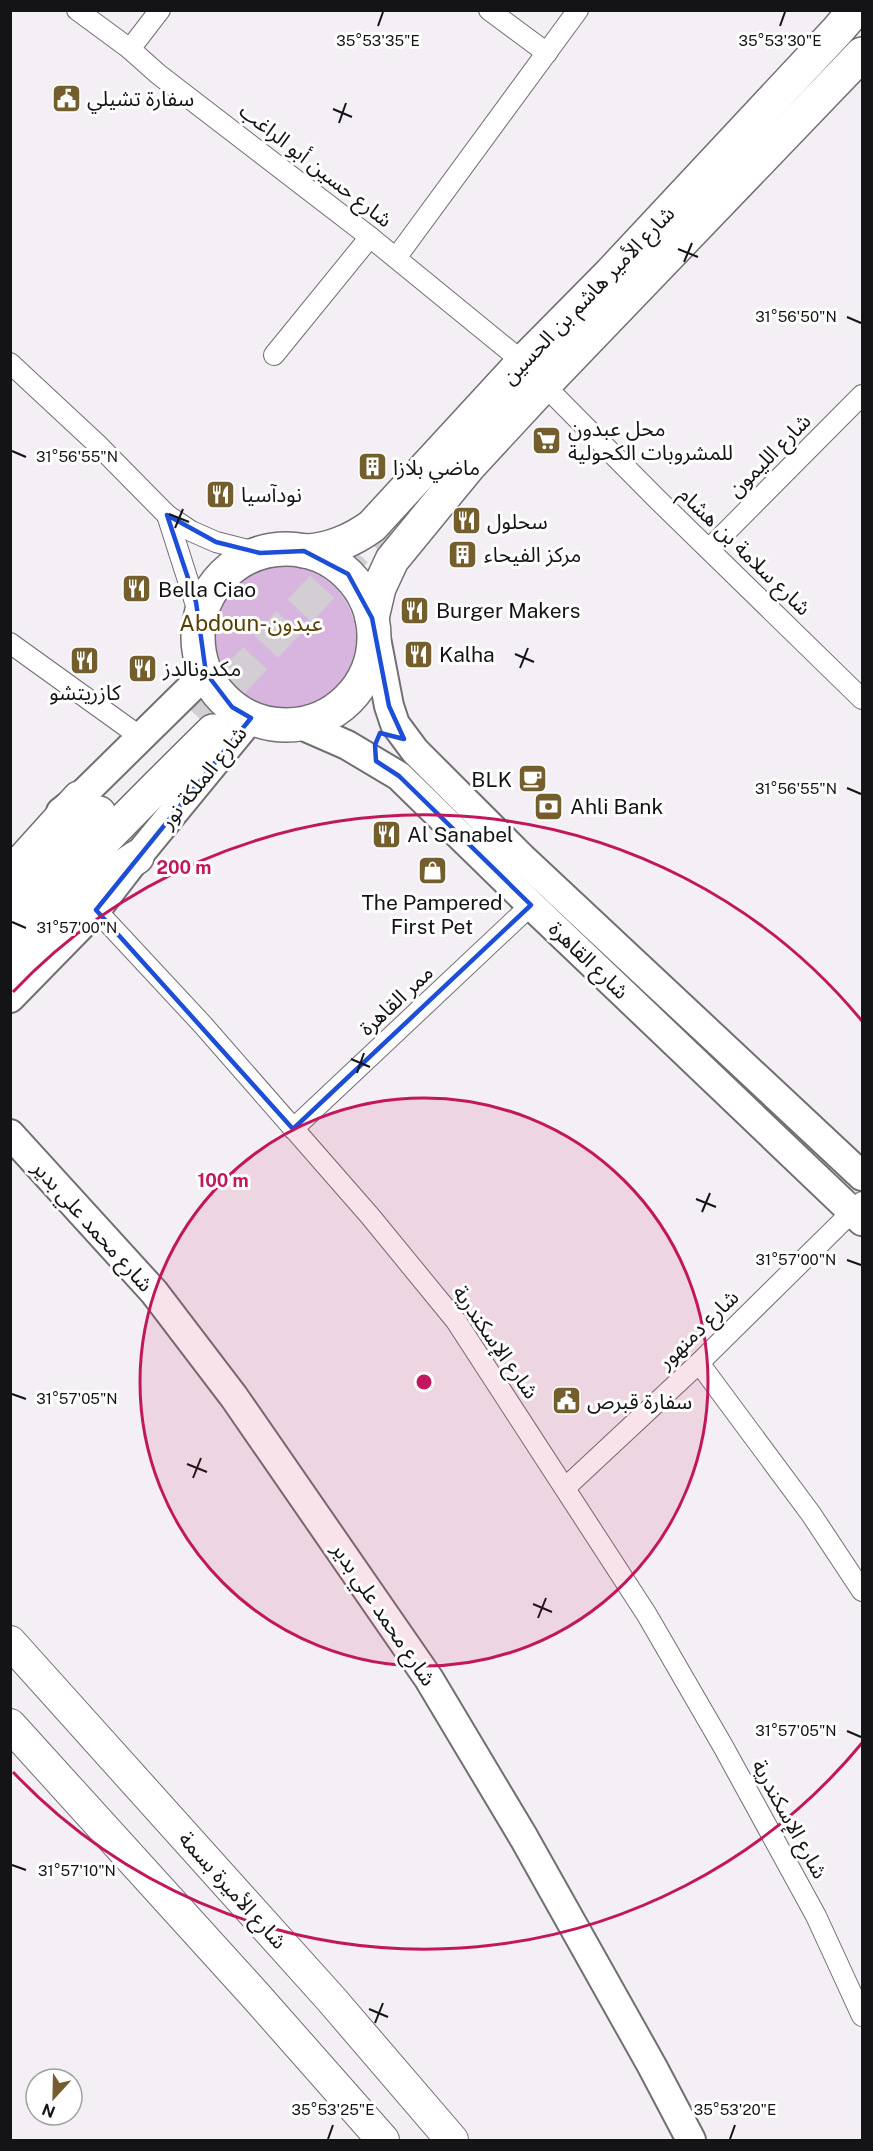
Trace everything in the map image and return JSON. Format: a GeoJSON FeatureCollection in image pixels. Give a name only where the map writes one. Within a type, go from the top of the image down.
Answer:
{"type":"FeatureCollection","features":[{"type":"Feature","properties":{"kind":"highway","name":"شارع الأمير هاشم بن الحسين"},"geometry":{"type":"LineString","coordinates":[[373,625],[379,588],[392,560],[469,466],[533,374],[618,265],[855,10]]}},
{"type":"Feature","properties":{"kind":"highway","name":"شارع الأمير هاشم بن الحسين"},"geometry":{"type":"LineString","coordinates":[[304,551],[314,551],[351,539],[372,526],[533,374],[862,54]]}},
{"type":"Feature","properties":{"kind":"highway"},"geometry":{"type":"LineString","coordinates":[[282,549],[304,551],[328,560],[348,574],[363,594],[373,625],[372,658],[362,682],[346,702],[324,717],[300,724],[267,723],[251,718],[232,707],[217,692],[206,673],[198,646],[200,618],[208,596],[221,577],[239,562],[260,553],[282,549]]}},
{"type":"Feature","properties":{"kind":"highway","name":"شارع الملكة نور"},"geometry":{"type":"LineString","coordinates":[[10,945],[19,882],[122,822],[206,724]]}},
{"type":"Feature","properties":{"kind":"highway"},"geometry":{"type":"LineString","coordinates":[[19,882],[80,798]]}},
{"type":"Feature","properties":{"kind":"highway"},"geometry":{"type":"LineString","coordinates":[[10,969],[98,896],[137,857]]}},
{"type":"Feature","properties":{"kind":"main road","name":"شارع الأميرة بسمة"},"geometry":{"type":"LineString","coordinates":[[10,1642],[323,1990],[452,2140]]}},
{"type":"Feature","properties":{"kind":"main road"},"geometry":{"type":"LineString","coordinates":[[10,1725],[383,2140]]}},
{"type":"Feature","properties":{"kind":"street","name":"شارع حسين أبو الراغب"},"geometry":{"type":"LineString","coordinates":[[77,10],[370,237],[533,374]]}},
{"type":"Feature","properties":{"kind":"street"},"geometry":{"type":"LineString","coordinates":[[130,49],[160,10]]}},
{"type":"Feature","properties":{"kind":"street"},"geometry":{"type":"LineString","coordinates":[[489,10],[547,52]]}},
{"type":"Feature","properties":{"kind":"street"},"geometry":{"type":"LineString","coordinates":[[396,258],[578,10]]}},
{"type":"Feature","properties":{"kind":"street"},"geometry":{"type":"LineString","coordinates":[[274,355],[370,237]]}},
{"type":"Feature","properties":{"kind":"street"},"geometry":{"type":"LineString","coordinates":[[10,363],[96,443],[167,515],[191,531],[216,542],[260,553]]}},
{"type":"Feature","properties":{"kind":"street","name":"شارع سلامة بن هشام"},"geometry":{"type":"LineString","coordinates":[[533,374],[862,699]]}},
{"type":"Feature","properties":{"kind":"street","name":"شارع الليمون"},"geometry":{"type":"LineString","coordinates":[[709,549],[862,395]]}},
{"type":"Feature","properties":{"kind":"street"},"geometry":{"type":"LineString","coordinates":[[167,515],[200,618]]}},
{"type":"Feature","properties":{"kind":"street","name":"شارع القاهرة"},"geometry":{"type":"LineString","coordinates":[[373,625],[389,706],[395,724],[404,739],[522,858],[862,1176]]}},
{"type":"Feature","properties":{"kind":"street"},"geometry":{"type":"LineString","coordinates":[[10,643],[142,738]]}},
{"type":"Feature","properties":{"kind":"street"},"geometry":{"type":"LineString","coordinates":[[80,798],[206,673]]}},
{"type":"Feature","properties":{"kind":"street","name":"شارع الملكة نور"},"geometry":{"type":"LineString","coordinates":[[137,857],[251,718]]}},
{"type":"Feature","properties":{"kind":"street","name":"شارع القاهرة"},"geometry":{"type":"LineString","coordinates":[[300,724],[347,745],[399,776],[531,905],[859,1211]]}},
{"type":"Feature","properties":{"kind":"street"},"geometry":{"type":"LineString","coordinates":[[376,761],[375,745],[380,735],[395,733],[404,739]]}},
{"type":"Feature","properties":{"kind":"street"},"geometry":{"type":"LineString","coordinates":[[10,998],[98,896]]}},
{"type":"Feature","properties":{"kind":"street","name":"شارع الإسكندرية"},"geometry":{"type":"LineString","coordinates":[[98,896],[203,1025],[370,1216],[456,1321],[647,1615],[724,1748],[816,1916],[862,2016]]}},
{"type":"Feature","properties":{"kind":"street","name":"ممر القاهرة"},"geometry":{"type":"LineString","coordinates":[[293,1129],[531,905]]}},
{"type":"Feature","properties":{"kind":"street","name":"شارع محمد علي بدير"},"geometry":{"type":"LineString","coordinates":[[10,1134],[154,1292],[241,1407],[429,1679],[524,1838],[691,2140]]}},
{"type":"Feature","properties":{"kind":"street","name":"شارع دمنهور"},"geometry":{"type":"LineString","coordinates":[[565,1488],[859,1211]]}},
{"type":"Feature","properties":{"kind":"street"},"geometry":{"type":"LineString","coordinates":[[699,1363],[811,1514],[862,1591]]}},
{"type":"Feature","properties":{"kind":"highlighted area"},"geometry":{"type":"Polygon","coordinates":[[[167,515],[216,542],[260,553],[304,551],[348,574],[372,618],[389,706],[404,739],[380,733],[375,745],[376,761],[399,776],[531,905],[293,1129],[96,910],[251,718],[232,707],[206,673],[196,602],[167,515]]]}},
{"type":"Feature","properties":{"kind":"shaded area"},"geometry":{"type":"Polygon","coordinates":[[[284,566],[311,572],[324,578],[335,587],[344,598],[350,611],[356,638],[350,665],[344,678],[335,689],[324,698],[311,704],[284,710],[257,704],[244,698],[233,689],[224,678],[218,665],[212,638],[218,611],[224,598],[233,587],[244,578],[257,572],[284,566]]]}},
{"type":"Feature","properties":{"kind":"tunnel"},"geometry":{"type":"LineString","coordinates":[[199,718],[381,524]]}},
{"type":"Feature","properties":{"kind":"place","name":"سفارة تشيلي"},"geometry":{"type":"Point","coordinates":[66,98]}},
{"type":"Feature","properties":{"kind":"place","name":"محل عبدون للمشروبات الكحولية"},"geometry":{"type":"Point","coordinates":[547,440]}},
{"type":"Feature","properties":{"kind":"place","name":"ماضي بلازا"},"geometry":{"type":"Point","coordinates":[372,467]}},
{"type":"Feature","properties":{"kind":"place","name":"نودآسيا"},"geometry":{"type":"Point","coordinates":[220,494]}},
{"type":"Feature","properties":{"kind":"place","name":"سحلول"},"geometry":{"type":"Point","coordinates":[466,521]}},
{"type":"Feature","properties":{"kind":"place","name":"مركز الفيحاء"},"geometry":{"type":"Point","coordinates":[463,554]}},
{"type":"Feature","properties":{"kind":"place","name":"Bella Ciao"},"geometry":{"type":"Point","coordinates":[137,589]}},
{"type":"Feature","properties":{"kind":"place","name":"Burger Makers"},"geometry":{"type":"Point","coordinates":[415,610]}},
{"type":"Feature","properties":{"kind":"place","name":"Kalha"},"geometry":{"type":"Point","coordinates":[418,654]}},
{"type":"Feature","properties":{"kind":"place","name":"كازريتشو"},"geometry":{"type":"Point","coordinates":[85,661]}},
{"type":"Feature","properties":{"kind":"place","name":"مكدونالدز"},"geometry":{"type":"Point","coordinates":[142,668]}},
{"type":"Feature","properties":{"kind":"place","name":"BLK"},"geometry":{"type":"Point","coordinates":[533,779]}},
{"type":"Feature","properties":{"kind":"place","name":"Ahli Bank"},"geometry":{"type":"Point","coordinates":[549,806]}},
{"type":"Feature","properties":{"kind":"place","name":"Al Sanabel"},"geometry":{"type":"Point","coordinates":[386,834]}},
{"type":"Feature","properties":{"kind":"place","name":"The Pampered First Pet"},"geometry":{"type":"Point","coordinates":[432,871]}},
{"type":"Feature","properties":{"kind":"place","name":"سفارة قبرص"},"geometry":{"type":"Point","coordinates":[566,1401]}},
{"type":"Feature","properties":{"kind":"district","name":"Abdoun-عبدون"},"geometry":{"type":"Point","coordinates":[251,623]}}]}
